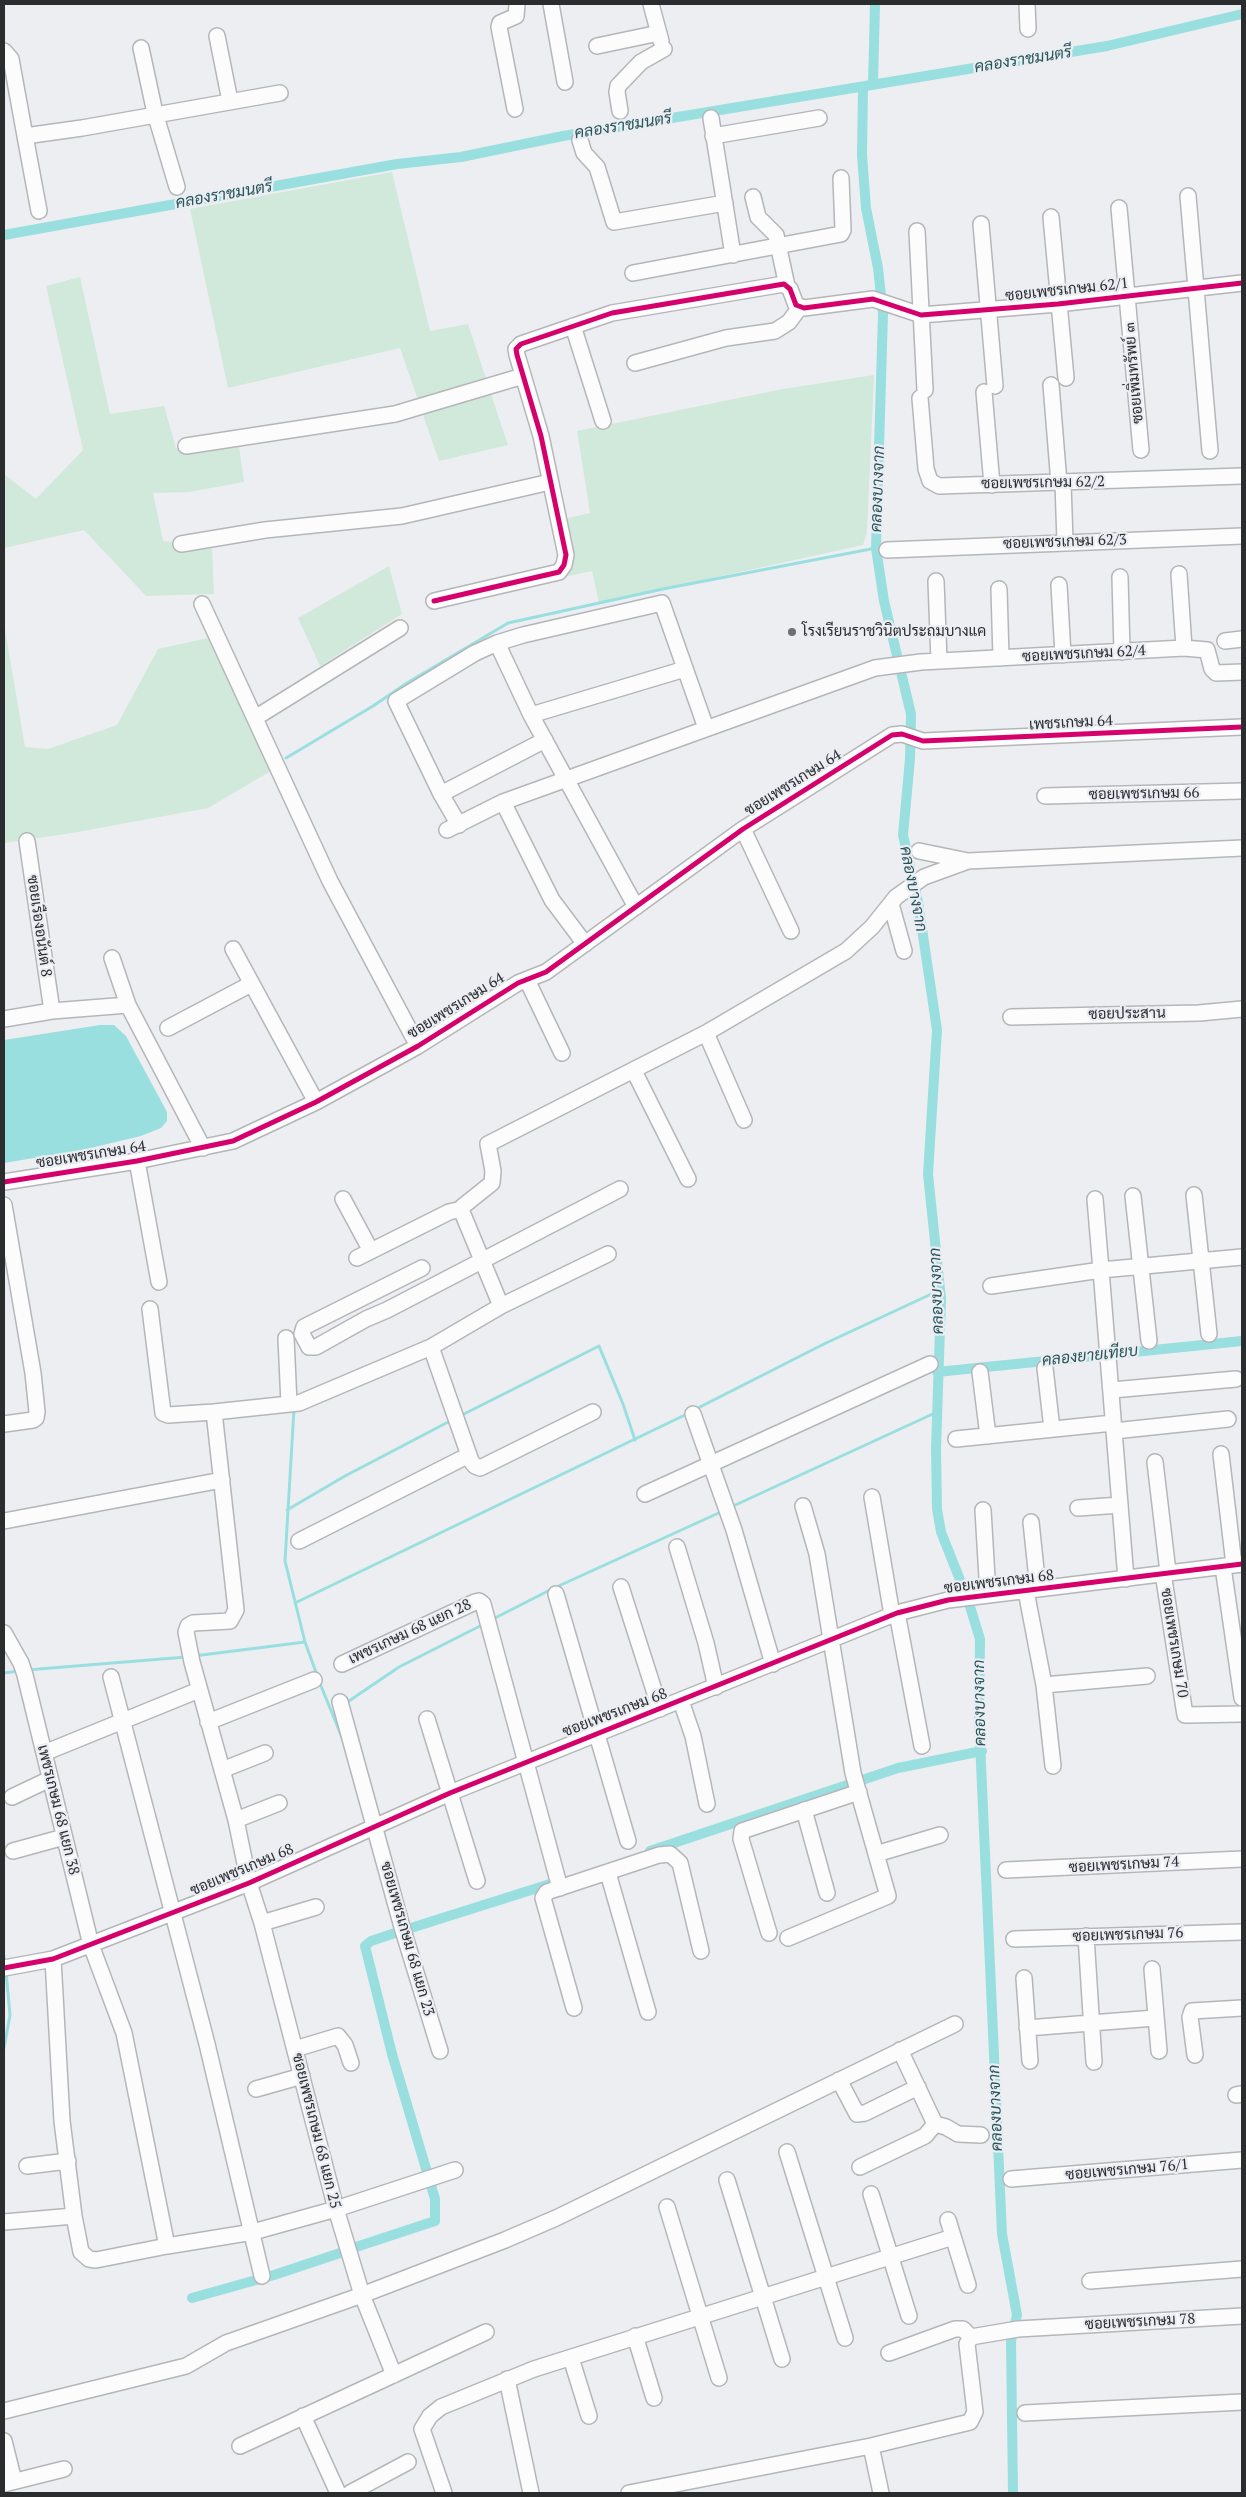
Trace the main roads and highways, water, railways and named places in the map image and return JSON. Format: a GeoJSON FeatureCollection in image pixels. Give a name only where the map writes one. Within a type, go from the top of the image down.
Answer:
{"type":"FeatureCollection","features":[{"type":"Feature","properties":{"kind":"water"},"geometry":{"type":"Polygon","coordinates":[[[100,1025],[114,1025],[126,1036],[167,1112],[167,1121],[161,1128],[141,1136],[82,1150],[4,1163],[4,1040],[100,1025]]]}},
{"type":"Feature","properties":{"kind":"waterway","name":"คลองบางจาก"},"geometry":{"type":"LineString","coordinates":[[873,85],[875,4]]}},
{"type":"Feature","properties":{"kind":"waterway","name":"คลองราชมนตรี"},"geometry":{"type":"LineString","coordinates":[[4,235],[397,164],[461,157],[563,136],[1107,46],[1242,14]]}},
{"type":"Feature","properties":{"kind":"waterway","name":"คลองบางจาก"},"geometry":{"type":"LineString","coordinates":[[863,88],[862,155],[866,208],[878,268],[883,314],[876,548],[884,601],[911,714],[910,759],[903,835],[918,902],[937,1030],[928,1174],[941,1299],[936,1448],[937,1509],[941,1532],[968,1600],[980,1639],[979,1719],[1002,2234],[1017,2315],[1011,2341],[1013,2493]]}},
{"type":"Feature","properties":{"kind":"waterway"},"geometry":{"type":"LineString","coordinates":[[286,758],[508,623],[663,589],[876,548]]}},
{"type":"Feature","properties":{"kind":"waterway"},"geometry":{"type":"LineString","coordinates":[[694,1410],[826,1343],[940,1290]]}},
{"type":"Feature","properties":{"kind":"waterway","name":"คลองยายเทียบ"},"geometry":{"type":"LineString","coordinates":[[937,1372],[1242,1341]]}},
{"type":"Feature","properties":{"kind":"waterway"},"geometry":{"type":"LineString","coordinates":[[460,1416],[599,1346],[623,1404],[635,1440]]}},
{"type":"Feature","properties":{"kind":"waterway"},"geometry":{"type":"LineString","coordinates":[[294,1409],[285,1561],[305,1642],[317,1675]]}},
{"type":"Feature","properties":{"kind":"waterway"},"geometry":{"type":"LineString","coordinates":[[731,1507],[937,1412]]}},
{"type":"Feature","properties":{"kind":"waterway"},"geometry":{"type":"LineString","coordinates":[[295,1603],[689,1413]]}},
{"type":"Feature","properties":{"kind":"waterway"},"geometry":{"type":"LineString","coordinates":[[287,1510],[345,1476],[452,1420]]}},
{"type":"Feature","properties":{"kind":"waterway"},"geometry":{"type":"LineString","coordinates":[[491,1620],[552,1589],[723,1511]]}},
{"type":"Feature","properties":{"kind":"waterway"},"geometry":{"type":"LineString","coordinates":[[346,1703],[399,1667],[484,1624]]}},
{"type":"Feature","properties":{"kind":"waterway"},"geometry":{"type":"LineString","coordinates":[[194,1656],[305,1642]]}},
{"type":"Feature","properties":{"kind":"waterway"},"geometry":{"type":"LineString","coordinates":[[27,1670],[186,1657]]}},
{"type":"Feature","properties":{"kind":"waterway"},"geometry":{"type":"LineString","coordinates":[[4,1673],[19,1671]]}},
{"type":"Feature","properties":{"kind":"waterway"},"geometry":{"type":"LineString","coordinates":[[319,1681],[343,1740]]}},
{"type":"Feature","properties":{"kind":"waterway"},"geometry":{"type":"LineString","coordinates":[[650,1851],[898,1768],[982,1751]]}},
{"type":"Feature","properties":{"kind":"waterway"},"geometry":{"type":"LineString","coordinates":[[411,1928],[550,1884]]}},
{"type":"Feature","properties":{"kind":"waterway"},"geometry":{"type":"LineString","coordinates":[[356,2247],[435,2221],[435,2199],[392,2054],[365,1946],[371,1941],[395,1933]]}},
{"type":"Feature","properties":{"kind":"waterway"},"geometry":{"type":"LineString","coordinates":[[4,1956],[5,1963]]}},
{"type":"Feature","properties":{"kind":"waterway"},"geometry":{"type":"LineString","coordinates":[[4,2048],[10,2015],[6,1972]]}},
{"type":"Feature","properties":{"kind":"waterway"},"geometry":{"type":"LineString","coordinates":[[192,2298],[274,2275],[340,2253]]}},
{"type":"Feature","properties":{"kind":"place","name":"โรงเรียนราชวินิตประถมบางแค"},"geometry":{"type":"Point","coordinates":[792,632]}}]}
